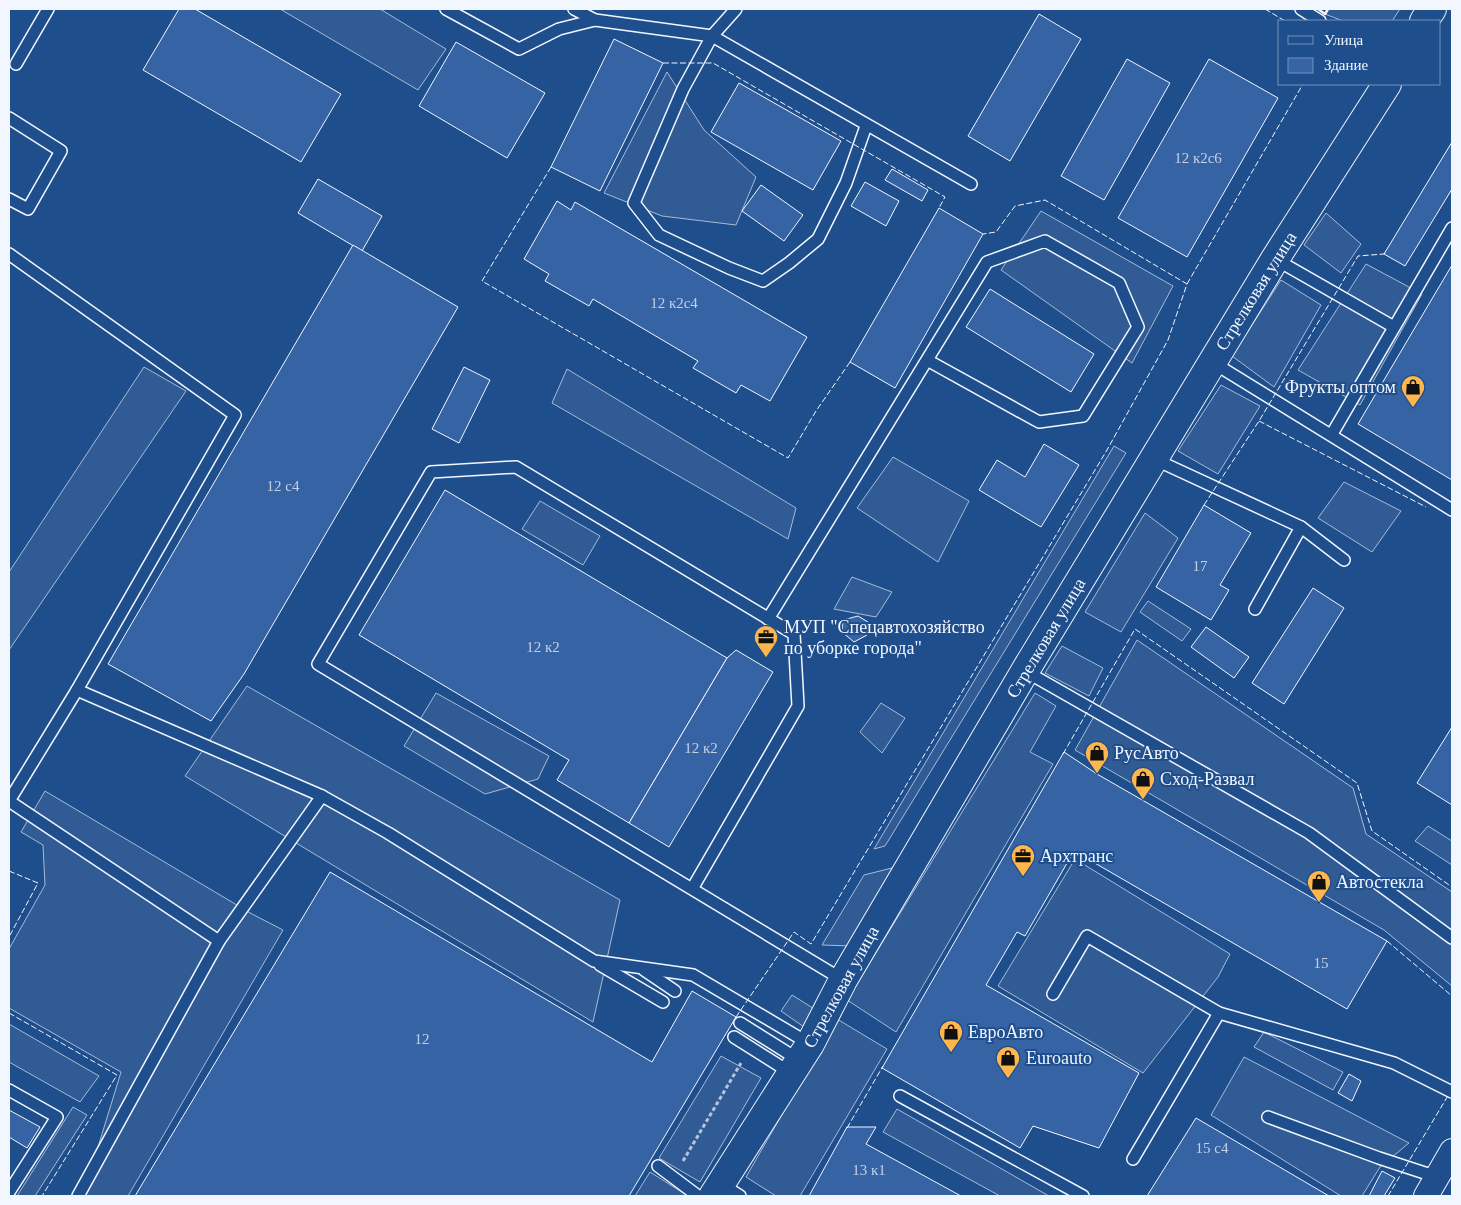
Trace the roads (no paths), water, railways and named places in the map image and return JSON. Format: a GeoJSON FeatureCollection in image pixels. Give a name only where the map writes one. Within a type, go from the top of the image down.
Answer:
{"type":"FeatureCollection","features":[{"type":"Feature","properties":{"kind":"street"},"geometry":{"type":"LineString","coordinates":[[1425,20],[1432,9]]}},
{"type":"Feature","properties":{"kind":"street","name":"Стрелковая улица"},"geometry":{"type":"LineString","coordinates":[[718,1193],[800,1059],[843,980],[1025,671],[1275,259],[1386,85]]}},
{"type":"Feature","properties":{"kind":"street"},"geometry":{"type":"LineString","coordinates":[[1431,1186],[1452,1151]]}},
{"type":"Feature","properties":{"kind":"lane"},"geometry":{"type":"LineString","coordinates":[[16,64],[48,9]]}},
{"type":"Feature","properties":{"kind":"lane"},"geometry":{"type":"LineString","coordinates":[[446,9],[519,49],[559,29],[595,20]]}},
{"type":"Feature","properties":{"kind":"lane"},"geometry":{"type":"LineString","coordinates":[[574,9],[595,20],[712,36],[866,126],[971,184]]}},
{"type":"Feature","properties":{"kind":"lane"},"geometry":{"type":"LineString","coordinates":[[736,9],[712,36],[683,89],[634,203],[659,235],[728,268],[763,280],[789,263],[818,239],[846,183],[866,126]]}},
{"type":"Feature","properties":{"kind":"lane"},"geometry":{"type":"LineString","coordinates":[[1301,9],[1318,20]]}},
{"type":"Feature","properties":{"kind":"lane"},"geometry":{"type":"LineString","coordinates":[[9,118],[61,151],[28,208],[9,199]]}},
{"type":"Feature","properties":{"kind":"lane"},"geometry":{"type":"LineString","coordinates":[[1332,434],[1452,228]]}},
{"type":"Feature","properties":{"kind":"lane"},"geometry":{"type":"LineString","coordinates":[[768,619],[987,262],[1045,241],[1119,283],[1138,327],[1083,416],[1039,422],[927,360]]}},
{"type":"Feature","properties":{"kind":"lane"},"geometry":{"type":"LineString","coordinates":[[9,254],[235,414],[77,690],[9,801],[219,941]]}},
{"type":"Feature","properties":{"kind":"lane"},"geometry":{"type":"LineString","coordinates":[[1275,259],[1394,327]]}},
{"type":"Feature","properties":{"kind":"lane"},"geometry":{"type":"LineString","coordinates":[[1212,362],[1270,400],[1332,434],[1452,510]]}},
{"type":"Feature","properties":{"kind":"lane"},"geometry":{"type":"LineString","coordinates":[[1154,459],[1301,527],[1344,560]]}},
{"type":"Feature","properties":{"kind":"lane"},"geometry":{"type":"LineString","coordinates":[[692,889],[798,706],[794,634],[516,467],[431,472],[318,664],[843,980]]}},
{"type":"Feature","properties":{"kind":"lane"},"geometry":{"type":"LineString","coordinates":[[1255,609],[1301,527]]}},
{"type":"Feature","properties":{"kind":"lane"},"geometry":{"type":"LineString","coordinates":[[1025,671],[1309,833],[1452,938]]}},
{"type":"Feature","properties":{"kind":"lane"},"geometry":{"type":"LineString","coordinates":[[77,690],[322,796],[388,833],[663,1002]]}},
{"type":"Feature","properties":{"kind":"lane"},"geometry":{"type":"LineString","coordinates":[[78,1196],[219,941],[322,796]]}},
{"type":"Feature","properties":{"kind":"lane"},"geometry":{"type":"LineString","coordinates":[[1053,994],[1087,936],[1219,1012],[1394,1063],[1452,1092]]}},
{"type":"Feature","properties":{"kind":"lane"},"geometry":{"type":"LineString","coordinates":[[594,961],[693,975],[800,1059]]}},
{"type":"Feature","properties":{"kind":"lane"},"geometry":{"type":"LineString","coordinates":[[641,968],[675,991]]}},
{"type":"Feature","properties":{"kind":"lane"},"geometry":{"type":"LineString","coordinates":[[1133,1159],[1219,1012]]}},
{"type":"Feature","properties":{"kind":"lane"},"geometry":{"type":"LineString","coordinates":[[740,1023],[800,1059]]}},
{"type":"Feature","properties":{"kind":"lane"},"geometry":{"type":"LineString","coordinates":[[734,1037],[750,1047],[800,1059]]}},
{"type":"Feature","properties":{"kind":"lane"},"geometry":{"type":"LineString","coordinates":[[9,1090],[57,1117],[9,1192]]}},
{"type":"Feature","properties":{"kind":"lane"},"geometry":{"type":"LineString","coordinates":[[900,1096],[1083,1196]]}},
{"type":"Feature","properties":{"kind":"lane"},"geometry":{"type":"LineString","coordinates":[[1268,1117],[1379,1158],[1431,1186]]}},
{"type":"Feature","properties":{"kind":"lane"},"geometry":{"type":"LineString","coordinates":[[658,1166],[673,1178],[718,1193]]}},
{"type":"Feature","properties":{"kind":"place","name":"Фрукты оптом"},"geometry":{"type":"Point","coordinates":[1413,408]}},
{"type":"Feature","properties":{"kind":"place","name":"МУП \"Спецавтохозяйство по уборке города\""},"geometry":{"type":"Point","coordinates":[766,658]}},
{"type":"Feature","properties":{"kind":"place","name":"РусАвто"},"geometry":{"type":"Point","coordinates":[1097,774]}},
{"type":"Feature","properties":{"kind":"place","name":"Сход-Развал"},"geometry":{"type":"Point","coordinates":[1143,800]}},
{"type":"Feature","properties":{"kind":"place","name":"Архтранс"},"geometry":{"type":"Point","coordinates":[1023,877]}},
{"type":"Feature","properties":{"kind":"place","name":"Автостекла"},"geometry":{"type":"Point","coordinates":[1319,903]}},
{"type":"Feature","properties":{"kind":"place","name":"ЕвроАвто"},"geometry":{"type":"Point","coordinates":[951,1053]}},
{"type":"Feature","properties":{"kind":"place","name":"Euroauto"},"geometry":{"type":"Point","coordinates":[1008,1079]}}]}
